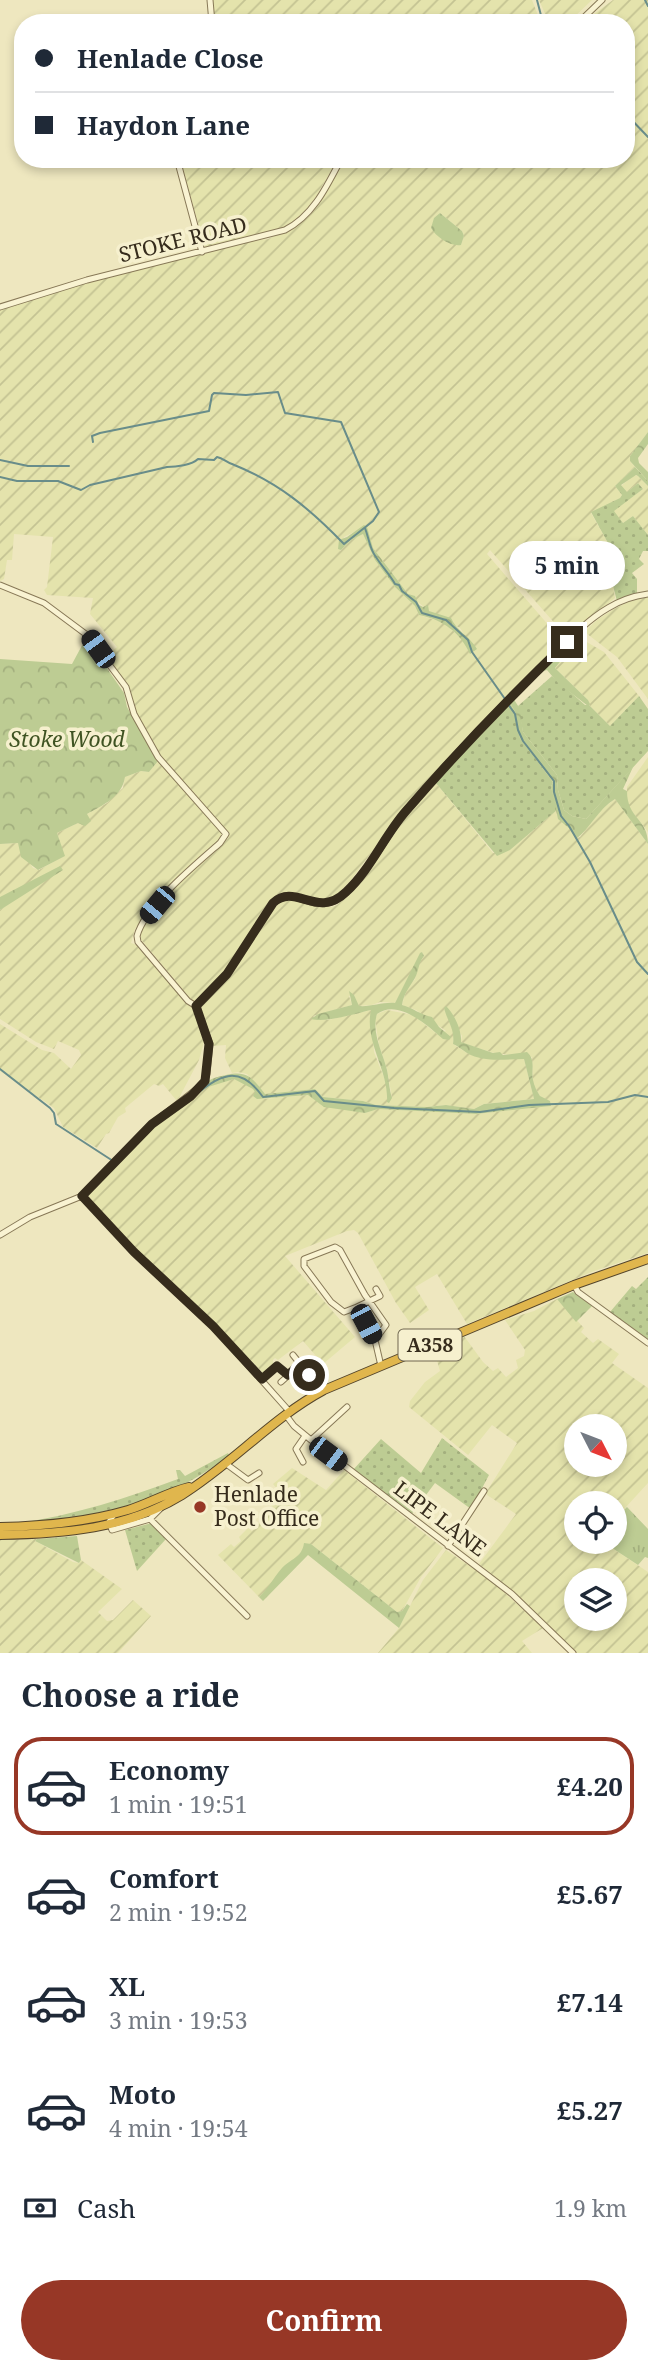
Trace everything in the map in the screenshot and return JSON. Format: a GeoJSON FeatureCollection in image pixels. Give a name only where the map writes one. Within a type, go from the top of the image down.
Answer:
{"type":"FeatureCollection","features":[{"type":"Feature","properties":{"kind":"highway","name":"A358"},"geometry":{"type":"LineString","coordinates":[[0,1535],[64,1532],[139,1516],[184,1494],[287,1413],[324,1390],[574,1285],[648,1259]]}},
{"type":"Feature","properties":{"kind":"highway","name":"A358"},"geometry":{"type":"LineString","coordinates":[[0,1527],[93,1518],[192,1486]]}},
{"type":"Feature","properties":{"kind":"street"},"geometry":{"type":"LineString","coordinates":[[587,14],[602,0]]}},
{"type":"Feature","properties":{"kind":"street"},"geometry":{"type":"LineString","coordinates":[[179,168],[202,252]]}},
{"type":"Feature","properties":{"kind":"street","name":"STOKE ROAD"},"geometry":{"type":"LineString","coordinates":[[0,307],[87,280],[275,234],[299,222],[327,186],[336,168]]}},
{"type":"Feature","properties":{"kind":"street"},"geometry":{"type":"LineString","coordinates":[[0,585],[44,603],[87,635],[126,687],[134,714],[158,757],[226,834],[157,905],[136,936],[138,942],[188,1001],[196,1006],[209,1044],[205,1081],[191,1096],[152,1124],[82,1196],[30,1217],[0,1235]]}},
{"type":"Feature","properties":{"kind":"street"},"geometry":{"type":"LineString","coordinates":[[196,1006],[227,974],[277,899],[289,896],[324,904],[341,896],[354,884],[405,812],[441,770],[536,672],[593,618],[626,598],[648,594]]}},
{"type":"Feature","properties":{"kind":"street"},"geometry":{"type":"LineString","coordinates":[[82,1196],[134,1252],[213,1326],[262,1379],[287,1413]]}},
{"type":"Feature","properties":{"kind":"street"},"geometry":{"type":"LineString","coordinates":[[374,1340],[386,1325],[370,1302],[338,1248],[327,1249],[304,1259],[304,1266],[331,1302],[344,1311],[370,1302],[380,1296]]}},
{"type":"Feature","properties":{"kind":"street"},"geometry":{"type":"LineString","coordinates":[[574,1285],[578,1292],[648,1343]]}},
{"type":"Feature","properties":{"kind":"street"},"geometry":{"type":"LineString","coordinates":[[376,1289],[385,1303]]}},
{"type":"Feature","properties":{"kind":"street"},"geometry":{"type":"LineString","coordinates":[[357,1307],[374,1340],[381,1366]]}},
{"type":"Feature","properties":{"kind":"street"},"geometry":{"type":"LineString","coordinates":[[293,1355],[311,1376],[321,1367]]}},
{"type":"Feature","properties":{"kind":"street"},"geometry":{"type":"LineString","coordinates":[[281,1382],[300,1364]]}},
{"type":"Feature","properties":{"kind":"street"},"geometry":{"type":"LineString","coordinates":[[262,1379],[277,1366],[288,1375]]}},
{"type":"Feature","properties":{"kind":"street"},"geometry":{"type":"LineString","coordinates":[[303,1462],[293,1448],[348,1407]]}},
{"type":"Feature","properties":{"kind":"street","name":"LIPE LANE"},"geometry":{"type":"LineString","coordinates":[[287,1413],[308,1438],[512,1594],[573,1653]]}},
{"type":"Feature","properties":{"kind":"street"},"geometry":{"type":"LineString","coordinates":[[225,1463],[248,1480],[259,1473]]}},
{"type":"Feature","properties":{"kind":"street"},"geometry":{"type":"LineString","coordinates":[[448,1546],[484,1491]]}},
{"type":"Feature","properties":{"kind":"street"},"geometry":{"type":"LineString","coordinates":[[93,1518],[109,1524],[112,1530],[150,1519],[165,1504]]}},
{"type":"Feature","properties":{"kind":"street"},"geometry":{"type":"LineString","coordinates":[[109,1524],[115,1513]]}},
{"type":"Feature","properties":{"kind":"street"},"geometry":{"type":"LineString","coordinates":[[150,1519],[247,1616]]}},
{"type":"Feature","properties":{"kind":"green space"},"geometry":{"type":"Polygon","coordinates":[[[212,0],[532,0],[537,14],[214,14],[212,0]]]}},
{"type":"Feature","properties":{"kind":"green space"},"geometry":{"type":"Polygon","coordinates":[[[539,0],[592,0],[577,14],[545,14],[539,0]]]}},
{"type":"Feature","properties":{"kind":"green space"},"geometry":{"type":"Polygon","coordinates":[[[613,0],[648,0],[648,432],[630,456],[635,467],[615,486],[622,495],[620,498],[591,513],[608,543],[591,557],[613,586],[615,598],[568,637],[490,550],[487,554],[563,642],[413,797],[338,894],[325,901],[286,893],[278,895],[271,901],[225,972],[193,1002],[139,937],[158,906],[229,835],[159,755],[138,716],[126,684],[106,656],[117,647],[90,614],[93,598],[47,595],[44,590],[47,587],[53,537],[14,534],[12,560],[7,560],[4,579],[0,581],[0,310],[75,286],[245,242],[268,239],[305,219],[339,168],[635,168],[635,14],[594,14],[613,0]],[[440,213],[431,228],[461,245],[464,236],[462,231],[440,213]],[[366,526],[344,537],[340,551],[351,540],[363,534],[375,560],[395,587],[415,606],[419,615],[445,623],[466,643],[466,637],[460,628],[429,611],[408,594],[373,548],[366,526]]]}},
{"type":"Feature","properties":{"kind":"green space"},"geometry":{"type":"Polygon","coordinates":[[[183,168],[333,168],[311,205],[289,226],[205,248],[183,168]]]}},
{"type":"Feature","properties":{"kind":"green space"},"geometry":{"type":"Polygon","coordinates":[[[440,213],[462,231],[464,236],[461,245],[444,241],[431,228],[434,218],[440,213]]]}},
{"type":"Feature","properties":{"kind":"green space"},"geometry":{"type":"Polygon","coordinates":[[[648,432],[648,444],[638,458],[648,472],[648,481],[630,461],[630,456],[648,432]]]}},
{"type":"Feature","properties":{"kind":"green space"},"geometry":{"type":"Polygon","coordinates":[[[635,467],[648,481],[648,486],[636,475],[621,485],[627,492],[638,483],[643,489],[614,511],[623,523],[633,516],[648,535],[648,551],[643,551],[639,559],[644,564],[632,573],[637,579],[637,593],[617,601],[613,586],[591,557],[608,543],[591,512],[620,498],[622,495],[615,486],[635,467]]]}},
{"type":"Feature","properties":{"kind":"green space"},"geometry":{"type":"Polygon","coordinates":[[[634,475],[648,486],[648,535],[633,516],[623,523],[613,511],[643,489],[638,483],[626,493],[621,486],[634,475]]]}},
{"type":"Feature","properties":{"kind":"green space"},"geometry":{"type":"Polygon","coordinates":[[[364,525],[373,548],[408,594],[415,596],[419,605],[428,605],[429,611],[451,618],[477,649],[470,654],[450,628],[419,615],[415,606],[395,587],[375,560],[363,534],[351,540],[341,550],[338,549],[339,540],[364,525]]]}},
{"type":"Feature","properties":{"kind":"green space"},"geometry":{"type":"Polygon","coordinates":[[[648,597],[648,699],[617,657],[586,633],[586,630],[614,609],[630,601],[648,597]]]}},
{"type":"Feature","properties":{"kind":"green space"},"geometry":{"type":"Polygon","coordinates":[[[580,635],[604,652],[639,696],[610,726],[555,668],[580,635]]]}},
{"type":"Feature","properties":{"kind":"green space","name":"Stoke Wood"},"geometry":{"type":"Polygon","coordinates":[[[86,638],[124,693],[127,707],[158,761],[149,772],[141,771],[125,777],[116,795],[87,814],[91,821],[85,826],[78,823],[57,833],[65,856],[38,870],[21,857],[18,843],[0,844],[0,659],[72,664],[86,638]]]}},
{"type":"Feature","properties":{"kind":"green space"},"geometry":{"type":"Polygon","coordinates":[[[574,641],[555,668],[588,700],[588,706],[558,683],[547,670],[540,672],[574,641]]]}},
{"type":"Feature","properties":{"kind":"green space"},"geometry":{"type":"Polygon","coordinates":[[[552,676],[585,705],[589,705],[610,726],[639,696],[648,709],[648,751],[586,819],[572,816],[564,810],[557,775],[523,732],[518,706],[552,676]]]}},
{"type":"Feature","properties":{"kind":"green space"},"geometry":{"type":"Polygon","coordinates":[[[513,698],[520,709],[523,732],[557,775],[564,810],[572,816],[586,819],[633,767],[623,789],[627,791],[630,807],[645,829],[648,844],[615,799],[576,839],[570,829],[558,819],[551,787],[553,782],[520,738],[515,712],[509,701],[513,698]]]}},
{"type":"Feature","properties":{"kind":"green space"},"geometry":{"type":"Polygon","coordinates":[[[509,701],[515,712],[520,738],[553,782],[551,787],[557,810],[510,850],[497,856],[435,782],[509,701]]]}},
{"type":"Feature","properties":{"kind":"green space"},"geometry":{"type":"Polygon","coordinates":[[[648,757],[648,832],[627,805],[627,787],[648,757]]]}},
{"type":"Feature","properties":{"kind":"green space"},"geometry":{"type":"Polygon","coordinates":[[[158,761],[220,830],[222,837],[142,919],[135,929],[131,943],[137,945],[193,1010],[205,1038],[199,1060],[179,1098],[176,1100],[163,1084],[154,1084],[125,1108],[126,1112],[118,1117],[97,1148],[63,1127],[54,1108],[0,1071],[0,1024],[42,1050],[54,1053],[71,1069],[81,1055],[79,1050],[58,1041],[54,1049],[36,1042],[0,1019],[0,910],[13,901],[0,897],[0,844],[18,843],[33,868],[39,870],[64,856],[57,833],[78,823],[87,814],[107,803],[123,788],[125,777],[141,771],[149,772],[158,761]]]}},
{"type":"Feature","properties":{"kind":"green space"},"geometry":{"type":"Polygon","coordinates":[[[435,782],[493,853],[510,850],[557,810],[557,814],[574,836],[580,837],[602,809],[615,799],[648,844],[648,1253],[594,1271],[467,1324],[437,1274],[415,1287],[429,1310],[410,1323],[396,1303],[358,1233],[354,1230],[347,1231],[285,1256],[355,1337],[323,1364],[303,1341],[278,1360],[275,1358],[273,1365],[263,1373],[197,1305],[189,1301],[112,1225],[89,1200],[89,1192],[158,1123],[205,1088],[227,1080],[234,1079],[248,1084],[264,1099],[308,1095],[365,1113],[377,1109],[476,1114],[551,1106],[540,1096],[533,1084],[532,1057],[494,1053],[461,1042],[462,1036],[444,1008],[454,1033],[453,1044],[467,1053],[486,1059],[524,1059],[534,1099],[484,1104],[474,1109],[446,1105],[376,1105],[323,1097],[315,1089],[265,1094],[247,1074],[232,1073],[225,1058],[226,1045],[212,1046],[199,1006],[216,987],[277,902],[291,898],[323,907],[337,905],[355,887],[406,815],[435,782]],[[422,952],[395,1003],[380,1002],[358,1006],[354,995],[349,996],[352,1005],[313,1016],[318,1020],[328,1020],[371,1010],[374,1052],[392,1098],[379,1045],[375,1020],[377,1014],[387,1010],[413,1015],[437,1034],[446,1031],[416,1010],[402,1005],[407,988],[415,979],[419,963],[424,956],[422,952]]]}},
{"type":"Feature","properties":{"kind":"green space"},"geometry":{"type":"Polygon","coordinates":[[[60,866],[63,870],[0,910],[0,897],[60,866]]]}},
{"type":"Feature","properties":{"kind":"green space"},"geometry":{"type":"Polygon","coordinates":[[[422,952],[424,956],[402,1005],[432,1017],[451,1037],[449,1040],[443,1039],[421,1021],[403,1011],[385,1010],[377,1014],[375,1028],[387,1070],[392,1098],[389,1103],[371,1033],[371,1010],[332,1019],[311,1019],[318,1014],[352,1005],[349,991],[359,1006],[395,1003],[422,952]]]}},
{"type":"Feature","properties":{"kind":"green space"},"geometry":{"type":"Polygon","coordinates":[[[446,1006],[457,1022],[461,1042],[503,1055],[527,1052],[532,1061],[535,1086],[540,1096],[550,1101],[551,1106],[476,1114],[378,1109],[365,1113],[324,1107],[308,1095],[257,1099],[253,1096],[253,1089],[234,1079],[205,1088],[204,1084],[214,1078],[240,1074],[253,1080],[265,1094],[315,1089],[323,1097],[376,1105],[446,1105],[474,1109],[484,1104],[534,1099],[524,1059],[481,1058],[453,1044],[452,1030],[444,1008],[446,1006]]]}},
{"type":"Feature","properties":{"kind":"green space"},"geometry":{"type":"Polygon","coordinates":[[[648,1277],[648,1339],[610,1312],[632,1286],[636,1289],[648,1277]]]}},
{"type":"Feature","properties":{"kind":"green space"},"geometry":{"type":"Polygon","coordinates":[[[573,1292],[592,1306],[576,1322],[557,1299],[573,1292]]]}},
{"type":"Feature","properties":{"kind":"green space"},"geometry":{"type":"Polygon","coordinates":[[[557,1299],[584,1328],[581,1332],[593,1343],[598,1339],[619,1354],[612,1363],[648,1388],[648,1483],[627,1506],[627,1491],[564,1491],[564,1554],[621,1554],[648,1572],[648,1653],[576,1653],[504,1584],[479,1564],[516,1514],[487,1495],[487,1491],[517,1443],[492,1425],[468,1455],[409,1407],[410,1401],[425,1382],[440,1371],[434,1350],[464,1336],[493,1371],[498,1368],[506,1377],[518,1368],[516,1360],[524,1356],[525,1350],[505,1320],[534,1311],[557,1299]]]}},
{"type":"Feature","properties":{"kind":"green space"},"geometry":{"type":"Polygon","coordinates":[[[442,1438],[489,1475],[471,1509],[435,1483],[411,1515],[353,1470],[381,1439],[421,1473],[442,1438]]]}},
{"type":"Feature","properties":{"kind":"green space"},"geometry":{"type":"Polygon","coordinates":[[[228,1453],[229,1455],[205,1472],[156,1497],[104,1512],[20,1523],[80,1511],[139,1493],[178,1479],[176,1470],[180,1470],[185,1476],[228,1453]]]}},
{"type":"Feature","properties":{"kind":"green space"},"geometry":{"type":"Polygon","coordinates":[[[292,1468],[326,1490],[344,1470],[443,1548],[421,1577],[402,1611],[397,1612],[311,1544],[279,1572],[269,1588],[259,1597],[218,1555],[231,1544],[234,1547],[241,1541],[239,1537],[248,1528],[252,1531],[273,1507],[269,1503],[277,1489],[273,1484],[292,1468]]]}},
{"type":"Feature","properties":{"kind":"green space"},"geometry":{"type":"Polygon","coordinates":[[[627,1507],[648,1529],[648,1558],[645,1557],[638,1565],[621,1554],[627,1554],[627,1507]]]}},
{"type":"Feature","properties":{"kind":"green space"},"geometry":{"type":"Polygon","coordinates":[[[152,1523],[166,1539],[137,1571],[125,1530],[152,1523]]]}},
{"type":"Feature","properties":{"kind":"green space"},"geometry":{"type":"Polygon","coordinates":[[[77,1536],[81,1560],[79,1563],[35,1541],[37,1539],[77,1536]]]}},
{"type":"Feature","properties":{"kind":"green space"},"geometry":{"type":"Polygon","coordinates":[[[37,1539],[35,1541],[73,1562],[79,1563],[81,1560],[122,1589],[98,1612],[107,1621],[113,1620],[133,1600],[151,1616],[118,1653],[0,1653],[0,1540],[37,1539]]]}},
{"type":"Feature","properties":{"kind":"green space"},"geometry":{"type":"Polygon","coordinates":[[[304,1543],[311,1544],[397,1612],[402,1611],[407,1604],[410,1606],[399,1628],[308,1555],[263,1601],[259,1597],[282,1568],[298,1555],[304,1543]]]}},
{"type":"Feature","properties":{"kind":"green space"},"geometry":{"type":"Polygon","coordinates":[[[446,1550],[493,1582],[543,1628],[522,1641],[532,1653],[378,1653],[399,1628],[423,1580],[446,1550]]]}},
{"type":"Feature","properties":{"kind":"waterway"},"geometry":{"type":"LineString","coordinates":[[537,0],[541,14]]}},
{"type":"Feature","properties":{"kind":"waterway"},"geometry":{"type":"LineString","coordinates":[[645,0],[648,6]]}},
{"type":"Feature","properties":{"kind":"waterway"},"geometry":{"type":"LineString","coordinates":[[635,123],[648,137]]}},
{"type":"Feature","properties":{"kind":"waterway"},"geometry":{"type":"LineString","coordinates":[[0,477],[17,481],[58,481],[81,490],[90,485],[184,465],[198,459],[214,460],[217,457],[279,488],[306,508],[344,544],[373,521],[379,512],[341,422],[285,413],[278,392],[246,395],[214,393],[209,411],[100,433],[92,436],[93,442]]}},
{"type":"Feature","properties":{"kind":"waterway"},"geometry":{"type":"LineString","coordinates":[[0,460],[28,466],[69,466]]}},
{"type":"Feature","properties":{"kind":"waterway"},"geometry":{"type":"LineString","coordinates":[[365,528],[374,554],[395,584],[416,602],[422,613],[446,620],[468,640],[472,652],[505,699]]}},
{"type":"Feature","properties":{"kind":"waterway"},"geometry":{"type":"LineString","coordinates":[[508,704],[515,714],[523,741],[554,781],[554,792],[561,816],[590,862],[637,962],[648,974]]}},
{"type":"Feature","properties":{"kind":"waterway"},"geometry":{"type":"LineString","coordinates":[[0,1069],[50,1108],[56,1124],[113,1161]]}},
{"type":"Feature","properties":{"kind":"waterway"},"geometry":{"type":"LineString","coordinates":[[176,1109],[209,1084],[230,1076],[241,1077],[252,1084],[263,1097],[315,1091],[324,1101],[394,1108],[480,1112],[529,1105],[608,1102],[635,1095],[648,1097]]}},
{"type":"Feature","properties":{"kind":"waterway"},"geometry":{"type":"LineString","coordinates":[[117,1164],[140,1140]]}},
{"type":"Feature","properties":{"kind":"place","name":"Henlade Post Office"},"geometry":{"type":"Point","coordinates":[200,1507]}},
{"type":"Feature","properties":{"kind":"route"},"geometry":{"type":"LineString","coordinates":[[309,1375],[300,1364],[288,1375],[281,1367],[275,1366],[262,1379],[213,1326],[134,1252],[82,1196],[152,1124],[191,1096],[205,1081],[209,1044],[197,1003],[227,974],[273,903],[281,897],[289,896],[320,904],[330,903],[346,892],[405,812],[450,760],[567,642]]}}]}
